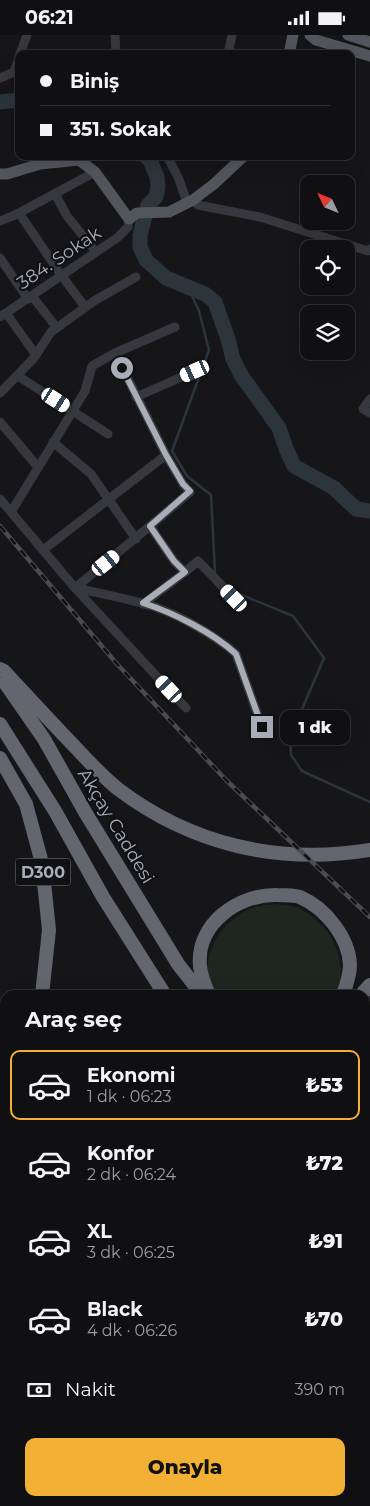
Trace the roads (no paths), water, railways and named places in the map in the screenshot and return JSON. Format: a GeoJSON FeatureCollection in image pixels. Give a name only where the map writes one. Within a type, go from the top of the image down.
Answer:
{"type":"FeatureCollection","features":[{"type":"Feature","properties":{"kind":"highway"},"geometry":{"type":"LineString","coordinates":[[0,669],[93,765],[118,788],[158,815],[181,827],[227,845],[244,849],[319,856],[368,850]]}},
{"type":"Feature","properties":{"kind":"highway","name":"Akçay Caddesi"},"geometry":{"type":"LineString","coordinates":[[0,675],[44,739],[85,812],[178,964],[198,990]]}},
{"type":"Feature","properties":{"kind":"highway"},"geometry":{"type":"LineString","coordinates":[[0,724],[55,811],[103,897],[162,990]]}},
{"type":"Feature","properties":{"kind":"highway","name":"D300"},"geometry":{"type":"LineString","coordinates":[[0,757],[26,804],[42,863],[49,930],[43,990]]}},
{"type":"Feature","properties":{"kind":"highway"},"geometry":{"type":"LineString","coordinates":[[207,990],[202,980],[200,952],[205,937],[214,923],[224,911],[248,899],[269,895],[299,897],[310,903],[331,921],[340,934],[350,965],[344,990]]}},
{"type":"Feature","properties":{"kind":"main road"},"geometry":{"type":"LineString","coordinates":[[290,50],[293,35]]}},
{"type":"Feature","properties":{"kind":"main road"},"geometry":{"type":"LineString","coordinates":[[310,35],[316,40],[352,50]]}},
{"type":"Feature","properties":{"kind":"main road"},"geometry":{"type":"LineString","coordinates":[[348,35],[370,42]]}},
{"type":"Feature","properties":{"kind":"main road"},"geometry":{"type":"LineString","coordinates":[[355,51],[370,55]]}},
{"type":"Feature","properties":{"kind":"main road"},"geometry":{"type":"LineString","coordinates":[[0,175],[40,164],[79,160],[95,172],[133,216],[169,212],[190,201],[214,185],[240,160]]}},
{"type":"Feature","properties":{"kind":"street"},"geometry":{"type":"LineString","coordinates":[[21,50],[27,35]]}},
{"type":"Feature","properties":{"kind":"street"},"geometry":{"type":"LineString","coordinates":[[115,35],[116,50]]}},
{"type":"Feature","properties":{"kind":"street"},"geometry":{"type":"LineString","coordinates":[[229,50],[232,35]]}},
{"type":"Feature","properties":{"kind":"street"},"geometry":{"type":"LineString","coordinates":[[0,78],[14,72],[15,69]]}},
{"type":"Feature","properties":{"kind":"street"},"geometry":{"type":"LineString","coordinates":[[172,160],[190,201],[198,205],[260,217],[368,251],[370,249]]}},
{"type":"Feature","properties":{"kind":"street"},"geometry":{"type":"LineString","coordinates":[[0,221],[19,213],[95,172]]}},
{"type":"Feature","properties":{"kind":"street"},"geometry":{"type":"LineString","coordinates":[[55,194],[67,216],[95,251]]}},
{"type":"Feature","properties":{"kind":"street"},"geometry":{"type":"LineString","coordinates":[[19,213],[85,307]]}},
{"type":"Feature","properties":{"kind":"street","name":"384. Sokak"},"geometry":{"type":"LineString","coordinates":[[3,315],[62,276],[95,251],[117,238],[128,227],[133,216]]}},
{"type":"Feature","properties":{"kind":"street"},"geometry":{"type":"LineString","coordinates":[[0,257],[30,298],[57,328]]}},
{"type":"Feature","properties":{"kind":"street"},"geometry":{"type":"LineString","coordinates":[[0,393],[18,376],[36,355],[44,340],[57,328],[85,307],[136,277]]}},
{"type":"Feature","properties":{"kind":"street"},"geometry":{"type":"LineString","coordinates":[[3,315],[36,355]]}},
{"type":"Feature","properties":{"kind":"street"},"geometry":{"type":"LineString","coordinates":[[11,512],[85,391],[92,366],[115,353],[175,327]]}},
{"type":"Feature","properties":{"kind":"street"},"geometry":{"type":"LineString","coordinates":[[75,588],[136,539],[190,491],[183,484],[166,455],[115,353]]}},
{"type":"Feature","properties":{"kind":"street"},"geometry":{"type":"LineString","coordinates":[[136,397],[195,371]]}},
{"type":"Feature","properties":{"kind":"street"},"geometry":{"type":"LineString","coordinates":[[18,376],[108,434]]}},
{"type":"Feature","properties":{"kind":"street"},"geometry":{"type":"LineString","coordinates":[[366,411],[370,399]]}},
{"type":"Feature","properties":{"kind":"street"},"geometry":{"type":"LineString","coordinates":[[0,422],[38,467]]}},
{"type":"Feature","properties":{"kind":"street"},"geometry":{"type":"LineString","coordinates":[[53,442],[91,473],[136,539]]}},
{"type":"Feature","properties":{"kind":"street"},"geometry":{"type":"LineString","coordinates":[[43,550],[166,455]]}},
{"type":"Feature","properties":{"kind":"street"},"geometry":{"type":"LineString","coordinates":[[0,499],[75,588],[186,708]]}},
{"type":"Feature","properties":{"kind":"street"},"geometry":{"type":"LineString","coordinates":[[150,526],[174,561],[185,572]]}},
{"type":"Feature","properties":{"kind":"street"},"geometry":{"type":"LineString","coordinates":[[143,603],[198,561],[234,598]]}},
{"type":"Feature","properties":{"kind":"street"},"geometry":{"type":"LineString","coordinates":[[75,588],[158,608],[206,632],[227,646],[236,654],[262,727]]}},
{"type":"Feature","properties":{"kind":"waterway"},"geometry":{"type":"LineString","coordinates":[[0,102],[15,100]]}},
{"type":"Feature","properties":{"kind":"waterway"},"geometry":{"type":"LineString","coordinates":[[150,160],[157,177],[158,187],[156,197],[148,205],[140,235],[140,247],[146,260],[166,278],[205,294],[215,302],[233,359],[241,375],[279,428],[294,466],[334,488],[356,509],[370,511]]}},
{"type":"Feature","properties":{"kind":"waterway"},"geometry":{"type":"LineString","coordinates":[[188,287],[199,311],[209,350],[172,451],[187,476],[211,495],[216,575]]}},
{"type":"Feature","properties":{"kind":"waterway"},"geometry":{"type":"LineString","coordinates":[[232,591],[293,616],[324,658],[290,737],[291,755],[302,771],[370,802]]}},
{"type":"Feature","properties":{"kind":"railway"},"geometry":{"type":"LineString","coordinates":[[0,526],[117,664],[226,780],[370,917]]}}]}
